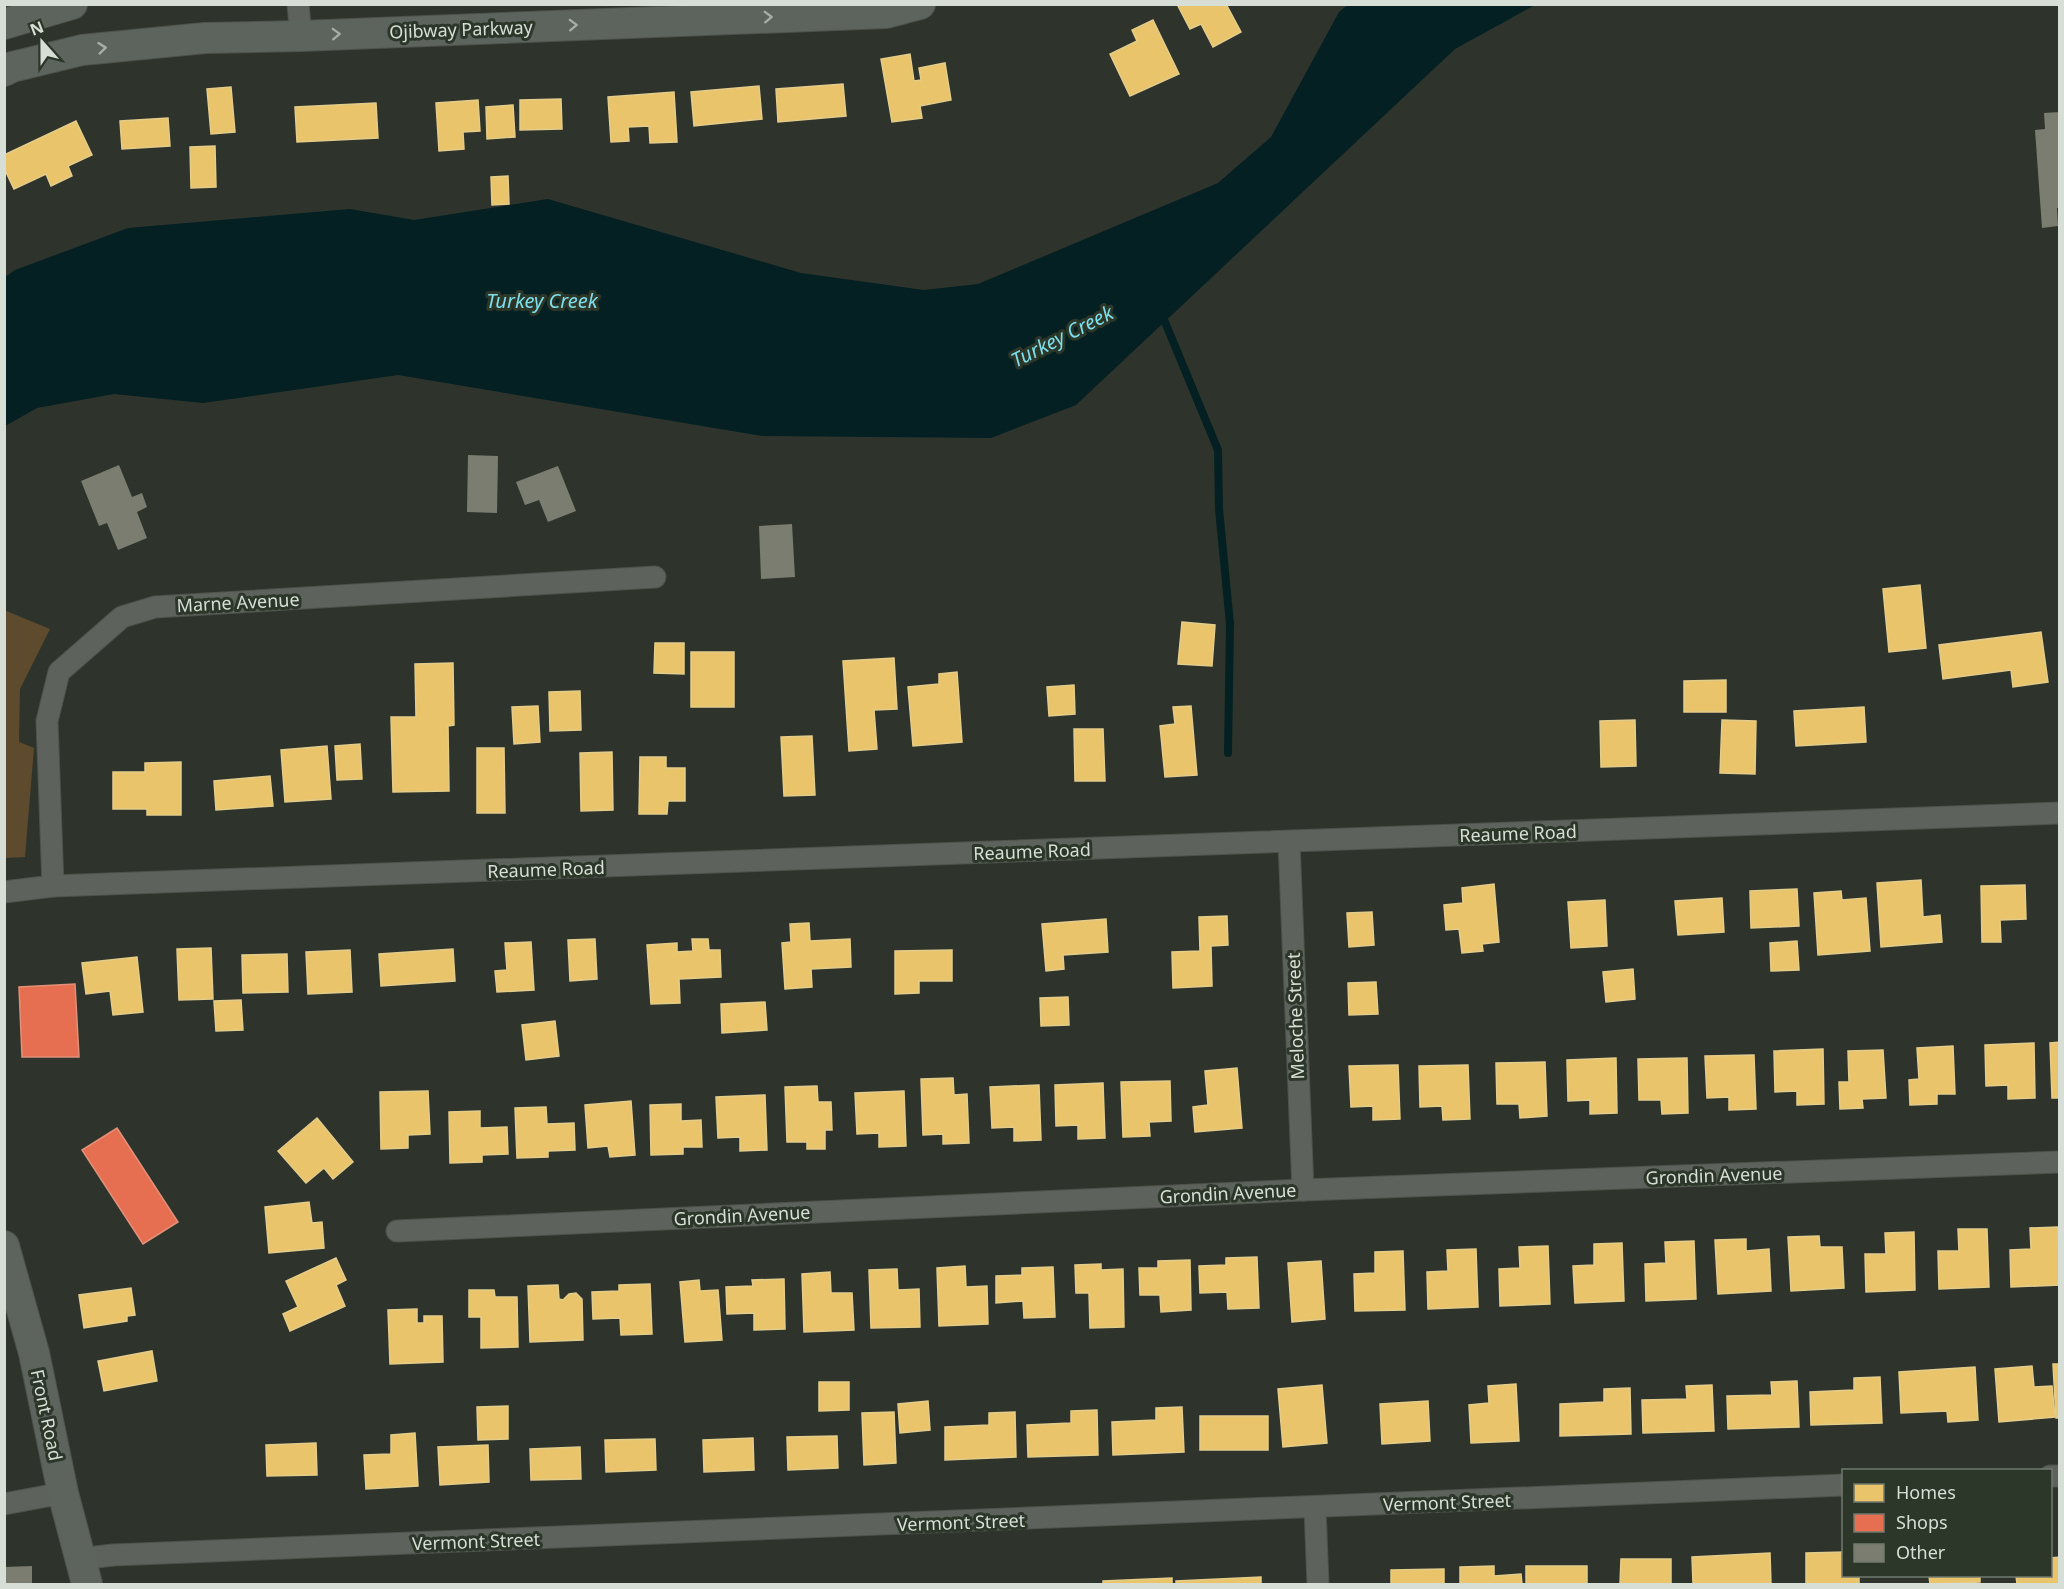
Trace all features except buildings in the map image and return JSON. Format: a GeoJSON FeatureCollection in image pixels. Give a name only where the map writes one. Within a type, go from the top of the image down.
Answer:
{"type":"FeatureCollection","features":[{"type":"Feature","properties":{"kind":"main road"},"geometry":{"type":"LineString","coordinates":[[4,24],[72,4]]}},
{"type":"Feature","properties":{"kind":"main road","name":"Ojibway Parkway"},"geometry":{"type":"LineString","coordinates":[[4,71],[82,50],[205,38],[886,13],[920,4]]}},
{"type":"Feature","properties":{"kind":"main road","name":"Front Road"},"geometry":{"type":"LineString","coordinates":[[4,1245],[34,1353],[63,1493],[83,1572]]}},
{"type":"Feature","properties":{"kind":"street"},"geometry":{"type":"LineString","coordinates":[[298,4],[301,36]]}},
{"type":"Feature","properties":{"kind":"street","name":"Marne Avenue"},"geometry":{"type":"LineString","coordinates":[[53,886],[47,721],[59,672],[122,617],[154,607],[655,576]]}},
{"type":"Feature","properties":{"kind":"street","name":"Reaume Road"},"geometry":{"type":"LineString","coordinates":[[4,891],[53,886],[2060,813]]}},
{"type":"Feature","properties":{"kind":"street","name":"Meloche Street"},"geometry":{"type":"LineString","coordinates":[[1289,842],[1303,1190]]}},
{"type":"Feature","properties":{"kind":"street","name":"Grondin Avenue"},"geometry":{"type":"LineString","coordinates":[[397,1231],[1303,1190],[2060,1162]]}},
{"type":"Feature","properties":{"kind":"street","name":"Vermont Street"},"geometry":{"type":"LineString","coordinates":[[83,1572],[113,1555],[1842,1485]]}},
{"type":"Feature","properties":{"kind":"street"},"geometry":{"type":"LineString","coordinates":[[4,1504],[63,1493]]}},
{"type":"Feature","properties":{"kind":"street"},"geometry":{"type":"LineString","coordinates":[[1315,1508],[1318,1584]]}},
{"type":"Feature","properties":{"kind":"shaded area"},"geometry":{"type":"Polygon","coordinates":[[[4,610],[50,629],[20,689],[19,742],[34,748],[25,857],[5,858],[4,610]]]}},
{"type":"Feature","properties":{"kind":"water","name":"Turkey Creek"},"geometry":{"type":"Polygon","coordinates":[[[1349,4],[1535,5],[1455,49],[1076,405],[991,438],[762,436],[398,375],[203,403],[114,394],[37,408],[5,426],[5,277],[15,270],[128,228],[350,209],[414,220],[548,199],[801,273],[924,290],[978,284],[1218,183],[1271,137],[1339,12],[1349,4]]]}},
{"type":"Feature","properties":{"kind":"waterway"},"geometry":{"type":"LineString","coordinates":[[1159,315],[1165,322],[1218,450],[1219,509],[1230,624],[1228,753]]}}]}
